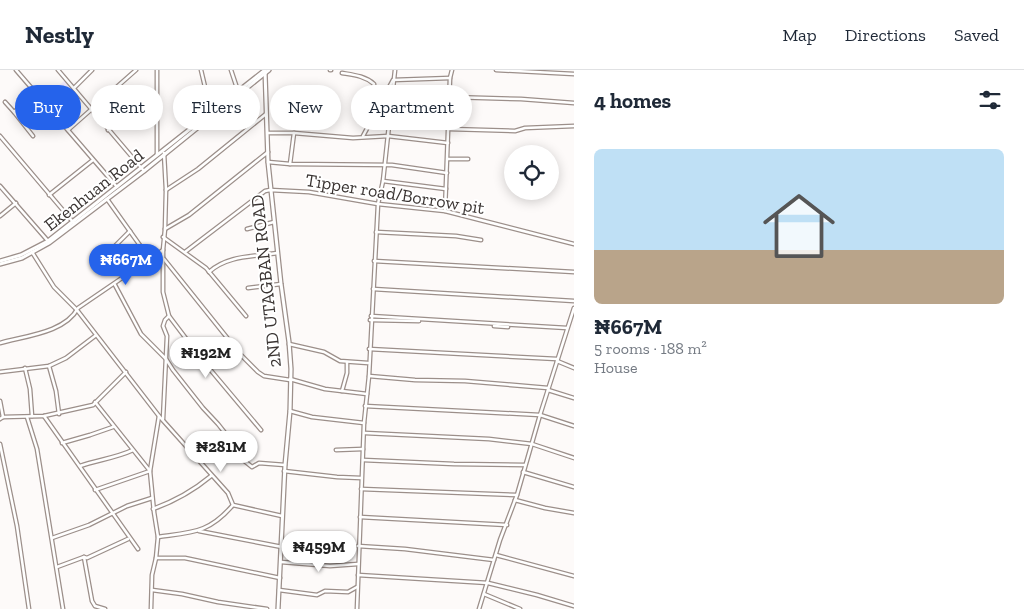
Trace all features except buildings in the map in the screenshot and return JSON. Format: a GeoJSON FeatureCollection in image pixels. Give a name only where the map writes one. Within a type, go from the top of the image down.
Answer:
{"type":"FeatureCollection","features":[{"type":"Feature","properties":{"kind":"main road","name":"Ekenhuan Road"},"geometry":{"type":"LineString","coordinates":[[246,85],[266,71]]}},
{"type":"Feature","properties":{"kind":"main road","name":"Ekenhuan Road"},"geometry":{"type":"LineString","coordinates":[[0,262],[32,252],[57,237],[266,71]]}},
{"type":"Feature","properties":{"kind":"main road","name":"2ND UTAGBAN ROAD"},"geometry":{"type":"LineString","coordinates":[[266,71],[266,133],[270,190],[290,344],[290,411],[284,471],[284,516],[278,609]]}},
{"type":"Feature","properties":{"kind":"main road","name":"Ekenhuan Road"},"geometry":{"type":"LineString","coordinates":[[32,252],[142,170],[157,155],[189,130]]}},
{"type":"Feature","properties":{"kind":"street"},"geometry":{"type":"LineString","coordinates":[[16,70],[28,85]]}},
{"type":"Feature","properties":{"kind":"street"},"geometry":{"type":"LineString","coordinates":[[58,70],[71,85]]}},
{"type":"Feature","properties":{"kind":"street"},"geometry":{"type":"LineString","coordinates":[[77,85],[92,70]]}},
{"type":"Feature","properties":{"kind":"street"},"geometry":{"type":"LineString","coordinates":[[119,85],[136,70]]}},
{"type":"Feature","properties":{"kind":"street"},"geometry":{"type":"LineString","coordinates":[[157,70],[157,155]]}},
{"type":"Feature","properties":{"kind":"street"},"geometry":{"type":"LineString","coordinates":[[201,70],[205,85]]}},
{"type":"Feature","properties":{"kind":"street"},"geometry":{"type":"LineString","coordinates":[[231,70],[236,85]]}},
{"type":"Feature","properties":{"kind":"street"},"geometry":{"type":"LineString","coordinates":[[392,85],[395,70]]}},
{"type":"Feature","properties":{"kind":"street"},"geometry":{"type":"LineString","coordinates":[[450,85],[452,70]]}},
{"type":"Feature","properties":{"kind":"street"},"geometry":{"type":"LineString","coordinates":[[496,70],[574,74]]}},
{"type":"Feature","properties":{"kind":"street"},"geometry":{"type":"LineString","coordinates":[[342,73],[368,79],[374,85]]}},
{"type":"Feature","properties":{"kind":"street"},"geometry":{"type":"LineString","coordinates":[[393,80],[450,78]]}},
{"type":"Feature","properties":{"kind":"street"},"geometry":{"type":"LineString","coordinates":[[390,85],[393,80]]}},
{"type":"Feature","properties":{"kind":"street"},"geometry":{"type":"LineString","coordinates":[[81,96],[91,108]]}},
{"type":"Feature","properties":{"kind":"street"},"geometry":{"type":"LineString","coordinates":[[472,98],[520,99],[574,104]]}},
{"type":"Feature","properties":{"kind":"street"},"geometry":{"type":"LineString","coordinates":[[5,102],[33,136]]}},
{"type":"Feature","properties":{"kind":"street"},"geometry":{"type":"LineString","coordinates":[[81,119],[91,110]]}},
{"type":"Feature","properties":{"kind":"street"},"geometry":{"type":"LineString","coordinates":[[166,190],[198,169],[266,114]]}},
{"type":"Feature","properties":{"kind":"street"},"geometry":{"type":"LineString","coordinates":[[472,130],[515,131],[525,128],[574,126]]}},
{"type":"Feature","properties":{"kind":"street"},"geometry":{"type":"LineString","coordinates":[[68,130],[117,187]]}},
{"type":"Feature","properties":{"kind":"street"},"geometry":{"type":"LineString","coordinates":[[108,130],[142,170]]}},
{"type":"Feature","properties":{"kind":"street"},"geometry":{"type":"LineString","coordinates":[[363,136],[366,130]]}},
{"type":"Feature","properties":{"kind":"street"},"geometry":{"type":"LineString","coordinates":[[356,609],[361,478],[365,406],[369,376],[368,364],[374,261],[378,204],[383,181],[388,130]]}},
{"type":"Feature","properties":{"kind":"street"},"geometry":{"type":"LineString","coordinates":[[445,211],[449,130]]}},
{"type":"Feature","properties":{"kind":"street"},"geometry":{"type":"LineString","coordinates":[[266,133],[294,133],[353,138],[388,136],[448,143]]}},
{"type":"Feature","properties":{"kind":"street"},"geometry":{"type":"LineString","coordinates":[[290,164],[294,133]]}},
{"type":"Feature","properties":{"kind":"street"},"geometry":{"type":"LineString","coordinates":[[0,136],[73,222]]}},
{"type":"Feature","properties":{"kind":"street"},"geometry":{"type":"LineString","coordinates":[[165,229],[189,215],[268,152]]}},
{"type":"Feature","properties":{"kind":"street"},"geometry":{"type":"LineString","coordinates":[[164,153],[166,190],[163,292],[169,316],[203,362],[261,430]]}},
{"type":"Feature","properties":{"kind":"street"},"geometry":{"type":"LineString","coordinates":[[448,159],[468,159]]}},
{"type":"Feature","properties":{"kind":"street"},"geometry":{"type":"LineString","coordinates":[[49,195],[93,160]]}},
{"type":"Feature","properties":{"kind":"street"},"geometry":{"type":"LineString","coordinates":[[268,162],[384,165],[447,173]]}},
{"type":"Feature","properties":{"kind":"street"},"geometry":{"type":"LineString","coordinates":[[383,181],[446,189]]}},
{"type":"Feature","properties":{"kind":"street"},"geometry":{"type":"LineString","coordinates":[[0,186],[48,241]]}},
{"type":"Feature","properties":{"kind":"street"},"geometry":{"type":"LineString","coordinates":[[185,252],[265,191],[270,190]]}},
{"type":"Feature","properties":{"kind":"street","name":"Tipper road/Borrow pit"},"geometry":{"type":"LineString","coordinates":[[270,190],[309,192],[378,204],[445,211],[574,244]]}},
{"type":"Feature","properties":{"kind":"street"},"geometry":{"type":"LineString","coordinates":[[107,199],[149,258]]}},
{"type":"Feature","properties":{"kind":"street"},"geometry":{"type":"LineString","coordinates":[[0,216],[16,203]]}},
{"type":"Feature","properties":{"kind":"street"},"geometry":{"type":"LineString","coordinates":[[247,229],[274,222]]}},
{"type":"Feature","properties":{"kind":"street"},"geometry":{"type":"LineString","coordinates":[[105,256],[130,231]]}},
{"type":"Feature","properties":{"kind":"street"},"geometry":{"type":"LineString","coordinates":[[376,232],[456,236],[481,240]]}},
{"type":"Feature","properties":{"kind":"street"},"geometry":{"type":"LineString","coordinates":[[164,238],[209,272],[246,316]]}},
{"type":"Feature","properties":{"kind":"street"},"geometry":{"type":"LineString","coordinates":[[0,343],[46,332],[72,317],[78,308],[115,285],[149,258],[163,250]]}},
{"type":"Feature","properties":{"kind":"street"},"geometry":{"type":"LineString","coordinates":[[32,252],[54,286],[77,310],[95,336],[126,372],[159,416],[228,493],[233,505]]}},
{"type":"Feature","properties":{"kind":"street"},"geometry":{"type":"LineString","coordinates":[[209,272],[228,260],[277,253]]}},
{"type":"Feature","properties":{"kind":"street"},"geometry":{"type":"LineString","coordinates":[[163,258],[241,355],[258,372],[264,376],[290,379],[325,389],[367,394]]}},
{"type":"Feature","properties":{"kind":"street"},"geometry":{"type":"LineString","coordinates":[[374,261],[574,272]]}},
{"type":"Feature","properties":{"kind":"street"},"geometry":{"type":"LineString","coordinates":[[248,288],[281,284]]}},
{"type":"Feature","properties":{"kind":"street"},"geometry":{"type":"LineString","coordinates":[[115,285],[141,334],[166,359],[237,448],[242,459],[252,467],[259,463],[285,465]]}},
{"type":"Feature","properties":{"kind":"street"},"geometry":{"type":"LineString","coordinates":[[373,289],[510,297]]}},
{"type":"Feature","properties":{"kind":"street"},"geometry":{"type":"LineString","coordinates":[[373,289],[574,301]]}},
{"type":"Feature","properties":{"kind":"street"},"geometry":{"type":"LineString","coordinates":[[479,609],[500,540],[517,495],[540,414],[574,308]]}},
{"type":"Feature","properties":{"kind":"street"},"geometry":{"type":"LineString","coordinates":[[163,420],[167,336],[162,326],[169,316]]}},
{"type":"Feature","properties":{"kind":"street"},"geometry":{"type":"LineString","coordinates":[[371,318],[508,327]]}},
{"type":"Feature","properties":{"kind":"street"},"geometry":{"type":"LineString","coordinates":[[371,318],[567,328]]}},
{"type":"Feature","properties":{"kind":"street"},"geometry":{"type":"LineString","coordinates":[[0,372],[49,366],[66,358],[95,336]]}},
{"type":"Feature","properties":{"kind":"street"},"geometry":{"type":"LineString","coordinates":[[290,344],[324,352],[336,360],[368,364]]}},
{"type":"Feature","properties":{"kind":"street"},"geometry":{"type":"LineString","coordinates":[[369,348],[557,360],[574,368]]}},
{"type":"Feature","properties":{"kind":"street"},"geometry":{"type":"LineString","coordinates":[[342,390],[347,373],[347,362]]}},
{"type":"Feature","properties":{"kind":"street"},"geometry":{"type":"LineString","coordinates":[[49,366],[56,390],[59,414]]}},
{"type":"Feature","properties":{"kind":"street"},"geometry":{"type":"LineString","coordinates":[[25,368],[30,389],[32,416]]}},
{"type":"Feature","properties":{"kind":"street"},"geometry":{"type":"LineString","coordinates":[[0,401],[2,418],[59,414],[93,405],[126,372]]}},
{"type":"Feature","properties":{"kind":"street"},"geometry":{"type":"LineString","coordinates":[[369,376],[415,380],[465,381],[548,389],[574,398]]}},
{"type":"Feature","properties":{"kind":"street"},"geometry":{"type":"LineString","coordinates":[[96,402],[150,471]]}},
{"type":"Feature","properties":{"kind":"street"},"geometry":{"type":"LineString","coordinates":[[365,406],[540,414],[574,426]]}},
{"type":"Feature","properties":{"kind":"street"},"geometry":{"type":"LineString","coordinates":[[290,411],[312,417],[364,423]]}},
{"type":"Feature","properties":{"kind":"street"},"geometry":{"type":"LineString","coordinates":[[44,416],[138,550]]}},
{"type":"Feature","properties":{"kind":"street"},"geometry":{"type":"LineString","coordinates":[[151,609],[152,575],[158,537],[153,509],[150,471],[159,416]]}},
{"type":"Feature","properties":{"kind":"street"},"geometry":{"type":"LineString","coordinates":[[27,417],[36,449],[63,609]]}},
{"type":"Feature","properties":{"kind":"street"},"geometry":{"type":"LineString","coordinates":[[62,443],[114,426]]}},
{"type":"Feature","properties":{"kind":"street"},"geometry":{"type":"LineString","coordinates":[[364,434],[489,439],[532,444],[574,458]]}},
{"type":"Feature","properties":{"kind":"street"},"geometry":{"type":"LineString","coordinates":[[0,444],[17,526],[29,609]]}},
{"type":"Feature","properties":{"kind":"street"},"geometry":{"type":"LineString","coordinates":[[336,450],[363,449]]}},
{"type":"Feature","properties":{"kind":"street"},"geometry":{"type":"LineString","coordinates":[[80,466],[134,450]]}},
{"type":"Feature","properties":{"kind":"street"},"geometry":{"type":"LineString","coordinates":[[363,460],[525,465]]}},
{"type":"Feature","properties":{"kind":"street"},"geometry":{"type":"LineString","coordinates":[[95,490],[150,471]]}},
{"type":"Feature","properties":{"kind":"street"},"geometry":{"type":"LineString","coordinates":[[284,471],[361,478]]}},
{"type":"Feature","properties":{"kind":"street"},"geometry":{"type":"LineString","coordinates":[[523,472],[574,487]]}},
{"type":"Feature","properties":{"kind":"street"},"geometry":{"type":"LineString","coordinates":[[153,509],[176,500],[194,490],[211,476]]}},
{"type":"Feature","properties":{"kind":"street"},"geometry":{"type":"LineString","coordinates":[[361,489],[517,495]]}},
{"type":"Feature","properties":{"kind":"street"},"geometry":{"type":"LineString","coordinates":[[52,538],[89,525],[127,506],[152,498]]}},
{"type":"Feature","properties":{"kind":"street"},"geometry":{"type":"LineString","coordinates":[[515,500],[574,513]]}},
{"type":"Feature","properties":{"kind":"street"},"geometry":{"type":"LineString","coordinates":[[233,505],[284,516]]}},
{"type":"Feature","properties":{"kind":"street"},"geometry":{"type":"LineString","coordinates":[[158,537],[199,531],[226,513],[233,505]]}},
{"type":"Feature","properties":{"kind":"street"},"geometry":{"type":"LineString","coordinates":[[360,517],[507,525]]}},
{"type":"Feature","properties":{"kind":"street"},"geometry":{"type":"LineString","coordinates":[[199,531],[282,546]]}},
{"type":"Feature","properties":{"kind":"street"},"geometry":{"type":"LineString","coordinates":[[57,567],[84,557],[87,558],[129,538]]}},
{"type":"Feature","properties":{"kind":"street"},"geometry":{"type":"LineString","coordinates":[[358,546],[405,549],[494,560]]}},
{"type":"Feature","properties":{"kind":"street"},"geometry":{"type":"LineString","coordinates":[[496,555],[574,576]]}},
{"type":"Feature","properties":{"kind":"street"},"geometry":{"type":"LineString","coordinates":[[84,557],[92,601],[95,606],[105,609]]}},
{"type":"Feature","properties":{"kind":"street"},"geometry":{"type":"LineString","coordinates":[[156,558],[185,558],[280,578]]}},
{"type":"Feature","properties":{"kind":"street"},"geometry":{"type":"LineString","coordinates":[[281,562],[330,566],[358,564]]}},
{"type":"Feature","properties":{"kind":"street"},"geometry":{"type":"LineString","coordinates":[[358,575],[488,583],[574,606]]}},
{"type":"Feature","properties":{"kind":"street"},"geometry":{"type":"LineString","coordinates":[[279,590],[317,595],[325,591],[348,592],[357,587]]}},
{"type":"Feature","properties":{"kind":"street"},"geometry":{"type":"LineString","coordinates":[[152,590],[267,609]]}},
{"type":"Feature","properties":{"kind":"street"},"geometry":{"type":"LineString","coordinates":[[484,594],[520,609]]}},
{"type":"Feature","properties":{"kind":"shaded area"},"geometry":{"type":"Polygon","coordinates":[[[65,80],[69,85],[60,85],[65,80]]]}}]}
